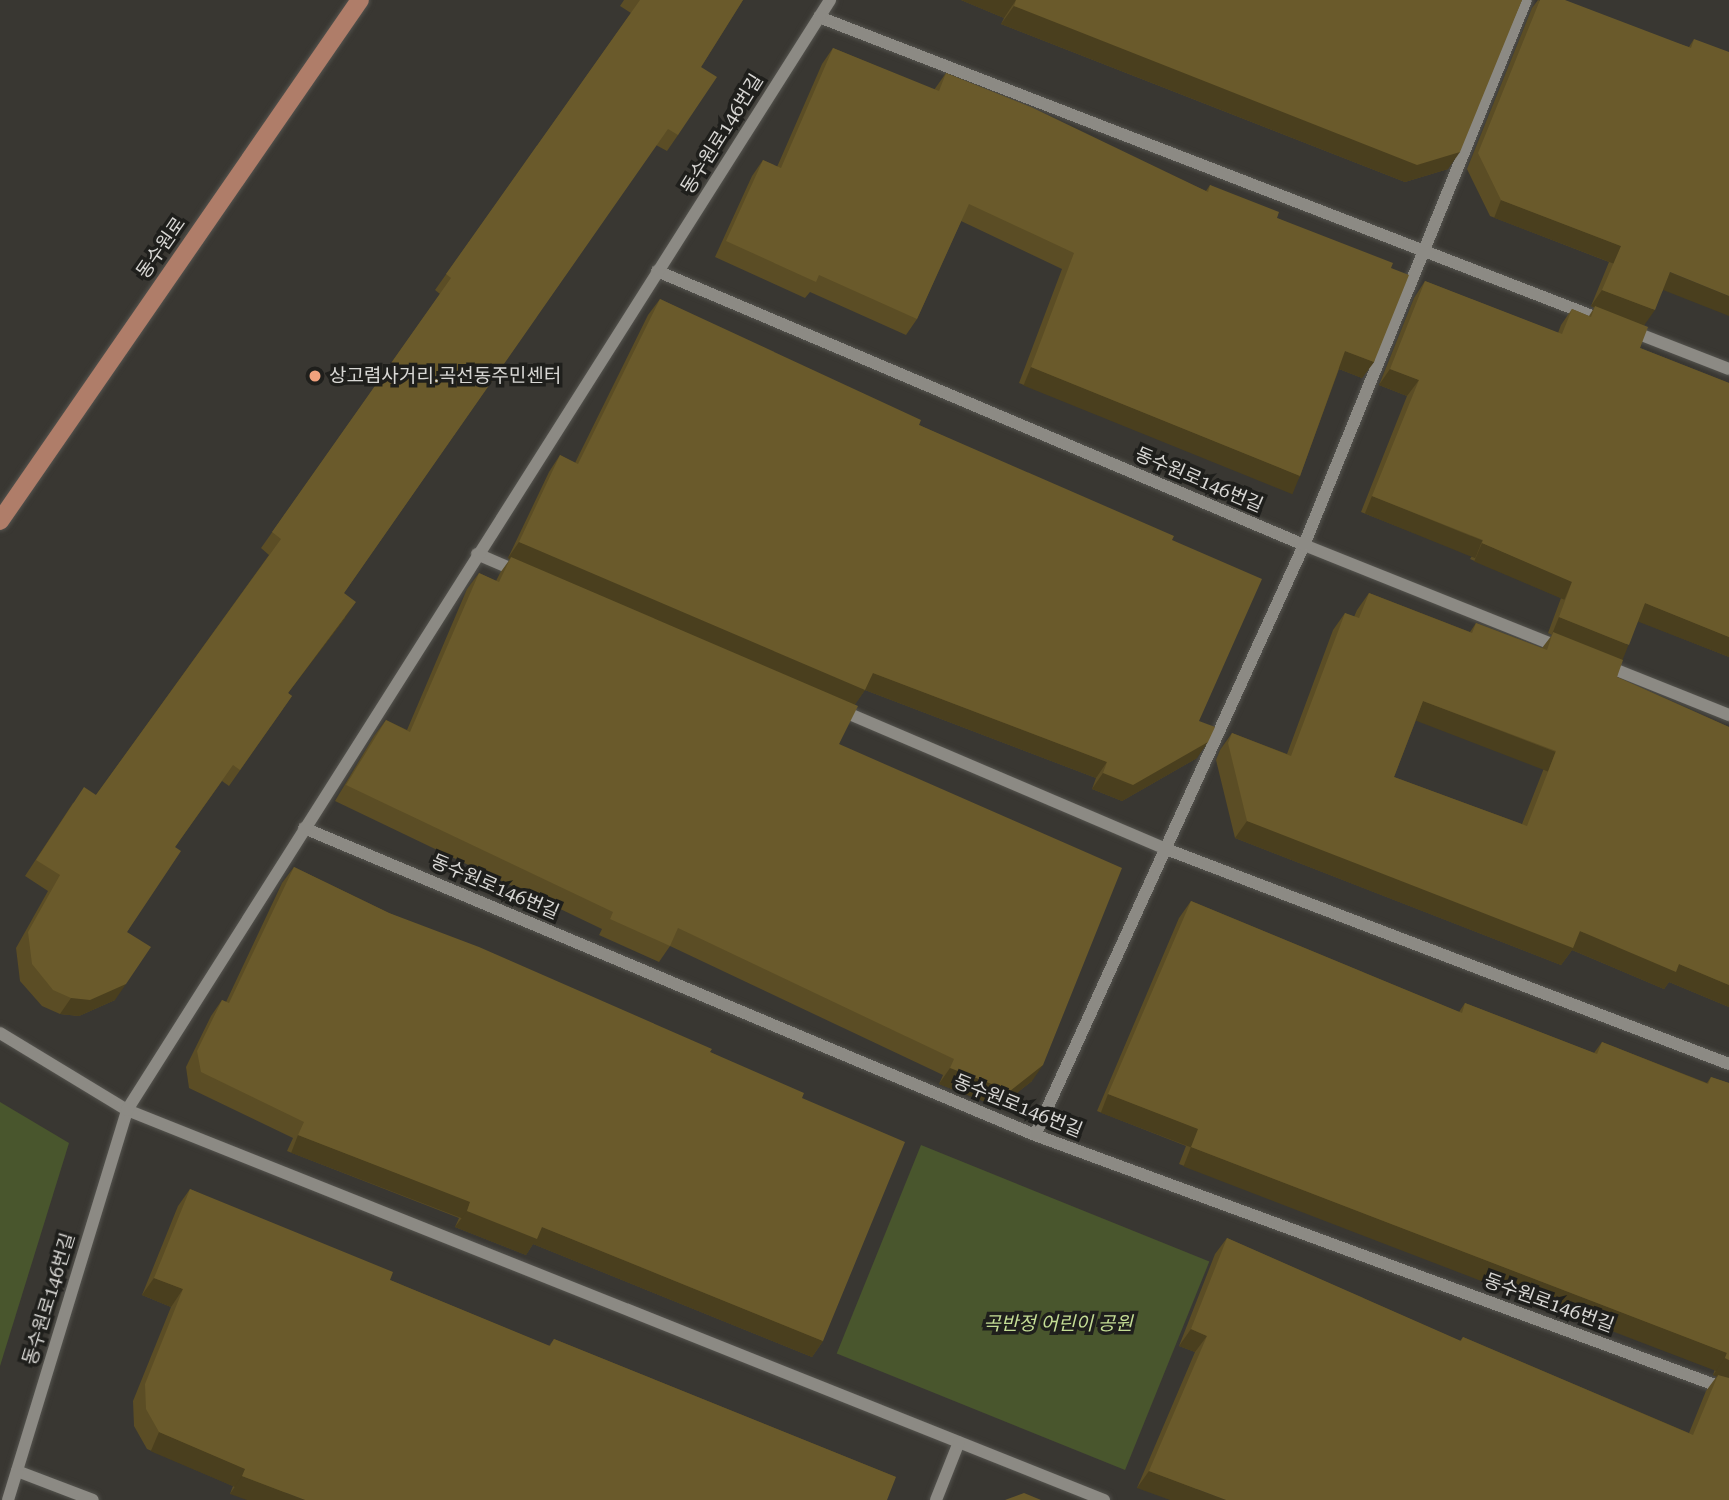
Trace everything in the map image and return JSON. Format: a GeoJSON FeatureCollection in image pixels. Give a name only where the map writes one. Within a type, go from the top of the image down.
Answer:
{"type":"FeatureCollection","features":[{"type":"Feature","properties":{"kind":"main road","name":"동수원로"},"geometry":{"type":"LineString","coordinates":[[0,522],[360,0]]}},
{"type":"Feature","properties":{"kind":"street","name":"동수원로146번길"},"geometry":{"type":"LineString","coordinates":[[8,1500],[127,1110],[830,0]]}},
{"type":"Feature","properties":{"kind":"street"},"geometry":{"type":"LineString","coordinates":[[1035,1135],[1304,545],[1526,0]]}},
{"type":"Feature","properties":{"kind":"street"},"geometry":{"type":"LineString","coordinates":[[819,17],[1729,369]]}},
{"type":"Feature","properties":{"kind":"street","name":"동수원로146번길"},"geometry":{"type":"LineString","coordinates":[[657,271],[1304,545],[1574,653]]}},
{"type":"Feature","properties":{"kind":"street"},"geometry":{"type":"LineString","coordinates":[[477,554],[528,576]]}},
{"type":"Feature","properties":{"kind":"street"},"geometry":{"type":"LineString","coordinates":[[1587,658],[1729,715]]}},
{"type":"Feature","properties":{"kind":"street"},"geometry":{"type":"LineString","coordinates":[[822,702],[1166,849],[1729,1064]]}},
{"type":"Feature","properties":{"kind":"street","name":"동수원로146번길"},"geometry":{"type":"LineString","coordinates":[[304,828],[1035,1135],[1729,1390]]}},
{"type":"Feature","properties":{"kind":"street"},"geometry":{"type":"LineString","coordinates":[[0,1033],[127,1110],[1104,1500]]}},
{"type":"Feature","properties":{"kind":"street"},"geometry":{"type":"LineString","coordinates":[[936,1500],[958,1442]]}},
{"type":"Feature","properties":{"kind":"street"},"geometry":{"type":"LineString","coordinates":[[17,1471],[93,1500]]}},
{"type":"Feature","properties":{"kind":"green space"},"geometry":{"type":"Polygon","coordinates":[[[0,1102],[69,1143],[0,1366],[0,1102]]]}},
{"type":"Feature","properties":{"kind":"green space","name":"곡반정 어린이 공원"},"geometry":{"type":"Polygon","coordinates":[[[921,1145],[1209,1262],[1125,1470],[837,1354],[921,1145]]]}},
{"type":"Feature","properties":{"kind":"building"},"geometry":{"type":"Polygon","coordinates":[[[640,0],[743,0],[701,67],[717,77],[678,135],[668,129],[344,593],[356,602],[288,693],[292,696],[240,770],[233,765],[175,847],[181,851],[127,932],[151,947],[126,984],[90,1000],[71,998],[53,990],[32,964],[28,932],[60,875],[36,860],[84,787],[96,795],[281,539],[272,532],[451,278],[446,274],[640,0]]]}},
{"type":"Feature","properties":{"kind":"building"},"geometry":{"type":"Polygon","coordinates":[[[1016,0],[1522,0],[1460,152],[1417,165],[1014,6],[1016,0]]]}},
{"type":"Feature","properties":{"kind":"building"},"geometry":{"type":"Polygon","coordinates":[[[1540,0],[1565,0],[1691,48],[1694,39],[1729,52],[1729,296],[1670,272],[1655,310],[1602,290],[1621,246],[1501,200],[1478,153],[1540,0]]]}},
{"type":"Feature","properties":{"kind":"building"},"geometry":{"type":"Polygon","coordinates":[[[833,48],[939,91],[946,73],[1031,107],[1208,192],[1210,185],[1279,212],[1277,218],[1393,263],[1391,268],[1409,275],[1374,362],[1345,351],[1300,476],[1031,367],[1074,253],[969,204],[917,319],[819,275],[816,282],[726,241],[763,160],[781,168],[833,48]]]}},
{"type":"Feature","properties":{"kind":"building"},"geometry":{"type":"Polygon","coordinates":[[[1425,281],[1562,334],[1572,309],[1591,317],[1595,306],[1648,327],[1640,348],[1729,383],[1729,637],[1645,603],[1629,645],[1559,617],[1572,582],[1482,543],[1483,540],[1372,496],[1419,380],[1390,369],[1425,281]]]}},
{"type":"Feature","properties":{"kind":"building"},"geometry":{"type":"Polygon","coordinates":[[[660,299],[921,420],[919,425],[1174,536],[1172,540],[1262,579],[1199,721],[1215,727],[1208,742],[1133,785],[1103,773],[1107,762],[873,673],[865,690],[519,542],[560,455],[578,464],[660,299]]]}},
{"type":"Feature","properties":{"kind":"building"},"geometry":{"type":"Polygon","coordinates":[[[511,557],[858,706],[839,744],[1122,868],[1043,1065],[1010,1091],[950,1068],[954,1059],[678,928],[670,946],[610,919],[613,912],[346,785],[386,720],[410,732],[479,573],[499,582],[511,557]]]}},
{"type":"Feature","properties":{"kind":"building"},"geometry":{"type":"Polygon","coordinates":[[[1369,593],[1472,633],[1476,623],[1547,650],[1553,632],[1623,660],[1617,677],[1729,727],[1729,985],[1679,964],[1676,972],[1580,931],[1573,948],[1247,821],[1228,743],[1232,733],[1291,756],[1345,613],[1359,618],[1369,593]],[[1423,701],[1394,777],[1527,826],[1556,751],[1423,701]]]}},
{"type":"Feature","properties":{"kind":"building"},"geometry":{"type":"Polygon","coordinates":[[[294,867],[389,913],[479,947],[712,1049],[710,1052],[804,1093],[802,1098],[905,1142],[823,1341],[542,1227],[537,1239],[467,1211],[470,1202],[298,1135],[304,1122],[201,1072],[197,1051],[222,1000],[229,1003],[294,867]]]}},
{"type":"Feature","properties":{"kind":"building"},"geometry":{"type":"Polygon","coordinates":[[[1191,901],[1462,1013],[1465,1003],[1597,1054],[1602,1042],[1708,1084],[1711,1077],[1729,1083],[1729,1360],[1725,1358],[1727,1353],[1191,1147],[1198,1129],[1108,1094],[1191,901]]]}},
{"type":"Feature","properties":{"kind":"building"},"geometry":{"type":"Polygon","coordinates":[[[190,1189],[393,1272],[390,1280],[550,1346],[554,1339],[896,1477],[887,1500],[305,1500],[242,1476],[245,1469],[159,1432],[146,1409],[145,1384],[183,1289],[154,1278],[190,1189]]]}},
{"type":"Feature","properties":{"kind":"building"},"geometry":{"type":"Polygon","coordinates":[[[1227,1238],[1461,1341],[1463,1337],[1693,1435],[1718,1375],[1729,1378],[1729,1500],[1226,1500],[1149,1471],[1207,1336],[1191,1329],[1227,1238]]]}},
{"type":"Feature","properties":{"kind":"building"},"geometry":{"type":"Polygon","coordinates":[[[1024,1493],[1041,1500],[1005,1500],[1024,1493]]]}},
{"type":"Feature","properties":{"kind":"place","name":"상고렴사거리.곡선동주민센터"},"geometry":{"type":"Point","coordinates":[315,376]}}]}
